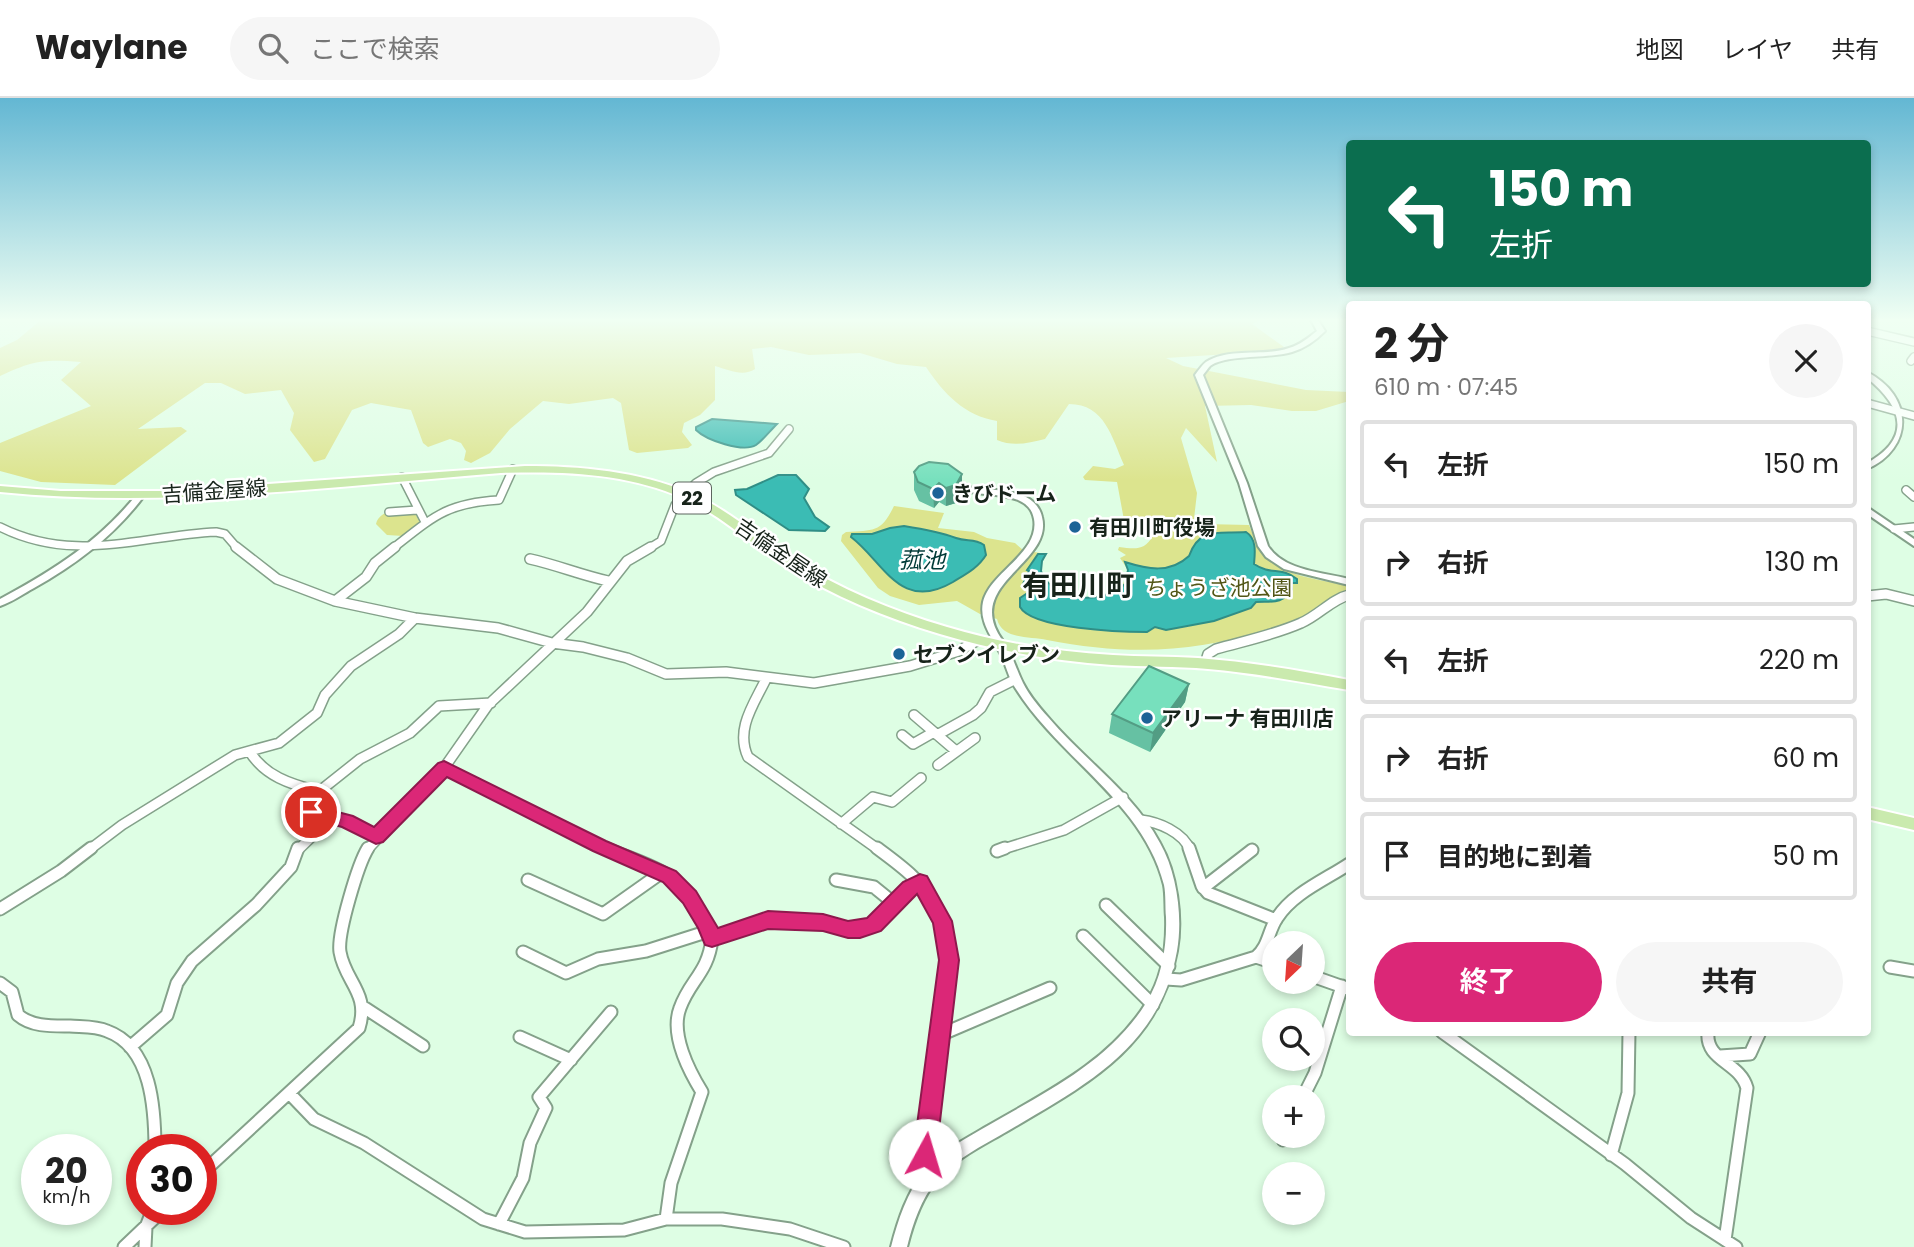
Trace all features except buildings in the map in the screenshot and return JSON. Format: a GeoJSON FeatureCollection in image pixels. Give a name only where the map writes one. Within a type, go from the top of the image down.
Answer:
{"type":"FeatureCollection","features":[{"type":"Feature","properties":{"kind":"main road","name":"吉備金屋線"},"geometry":{"type":"LineString","coordinates":[[0,489],[61,495],[141,496],[513,469],[600,472],[645,481],[686,495],[719,512],[789,562],[835,589],[889,613],[978,640],[1072,656],[1205,663],[1346,684]]}},
{"type":"Feature","properties":{"kind":"main road"},"geometry":{"type":"LineString","coordinates":[[1871,814],[1914,824]]}},
{"type":"Feature","properties":{"kind":"street"},"geometry":{"type":"LineString","coordinates":[[1200,374],[1243,483],[1262,546],[1269,555],[1287,567],[1346,581]]}},
{"type":"Feature","properties":{"kind":"street"},"geometry":{"type":"LineString","coordinates":[[1871,377],[1891,392],[1912,415],[1912,430],[1906,444],[1895,456],[1871,465]]}},
{"type":"Feature","properties":{"kind":"street"},"geometry":{"type":"LineString","coordinates":[[1871,404],[1912,415]]}},
{"type":"Feature","properties":{"kind":"street"},"geometry":{"type":"LineString","coordinates":[[424,1046],[365,1008],[341,955],[339,939],[365,852],[376,836],[444,768],[491,703],[587,612],[608,581],[627,561],[661,541],[675,505],[706,475],[769,453],[789,429]]}},
{"type":"Feature","properties":{"kind":"street"},"geometry":{"type":"LineString","coordinates":[[335,601],[366,577],[374,563],[437,513],[468,502],[499,500],[513,469]]}},
{"type":"Feature","properties":{"kind":"street"},"geometry":{"type":"LineString","coordinates":[[402,477],[425,522]]}},
{"type":"Feature","properties":{"kind":"street"},"geometry":{"type":"LineString","coordinates":[[899,1247],[908,1215],[931,1175],[956,1154],[1094,1070],[1133,1036],[1153,1005],[1167,972],[1173,938],[1173,904],[1163,862],[1141,820],[1123,797],[1041,716],[1014,680],[988,618],[989,599],[1025,555],[1037,531],[1039,518],[1034,506],[1024,499],[974,490]]}},
{"type":"Feature","properties":{"kind":"street"},"geometry":{"type":"LineString","coordinates":[[1906,490],[1914,497]]}},
{"type":"Feature","properties":{"kind":"street"},"geometry":{"type":"LineString","coordinates":[[0,603],[94,544],[124,519],[141,496]]}},
{"type":"Feature","properties":{"kind":"street"},"geometry":{"type":"LineString","coordinates":[[389,512],[417,510]]}},
{"type":"Feature","properties":{"kind":"street"},"geometry":{"type":"LineString","coordinates":[[1871,513],[1914,543]]}},
{"type":"Feature","properties":{"kind":"street"},"geometry":{"type":"LineString","coordinates":[[1894,529],[1914,527]]}},
{"type":"Feature","properties":{"kind":"street"},"geometry":{"type":"LineString","coordinates":[[2,530],[17,537],[58,547],[216,532],[225,534],[242,554],[277,579],[335,601],[415,618],[498,628],[552,643],[606,652],[666,674],[726,671],[766,679],[814,682],[837,680],[910,666],[959,651],[978,640]]}},
{"type":"Feature","properties":{"kind":"street"},"geometry":{"type":"LineString","coordinates":[[530,559],[554,564],[571,573],[608,581]]}},
{"type":"Feature","properties":{"kind":"street"},"geometry":{"type":"LineString","coordinates":[[1871,596],[1886,594],[1914,601]]}},
{"type":"Feature","properties":{"kind":"street"},"geometry":{"type":"LineString","coordinates":[[1205,663],[1208,654],[1216,649],[1303,622],[1323,612],[1340,596],[1346,595]]}},
{"type":"Feature","properties":{"kind":"street"},"geometry":{"type":"LineString","coordinates":[[0,909],[61,871],[143,812],[235,755],[272,747],[292,734],[319,710],[325,695],[351,666],[399,634],[415,618]]}},
{"type":"Feature","properties":{"kind":"street"},"geometry":{"type":"LineString","coordinates":[[766,679],[743,731],[741,742],[744,750],[764,770],[920,882],[935,905],[947,941],[948,981],[925,1155],[931,1175]]}},
{"type":"Feature","properties":{"kind":"street"},"geometry":{"type":"LineString","coordinates":[[902,735],[914,744],[973,715],[981,708],[990,692],[1014,680]]}},
{"type":"Feature","properties":{"kind":"street"},"geometry":{"type":"LineString","coordinates":[[376,836],[347,821],[311,812],[316,794],[360,759],[414,730],[439,706],[491,703]]}},
{"type":"Feature","properties":{"kind":"street"},"geometry":{"type":"LineString","coordinates":[[914,715],[957,751]]}},
{"type":"Feature","properties":{"kind":"street"},"geometry":{"type":"LineString","coordinates":[[938,765],[975,738]]}},
{"type":"Feature","properties":{"kind":"street"},"geometry":{"type":"LineString","coordinates":[[250,752],[266,772],[317,791],[316,794]]}},
{"type":"Feature","properties":{"kind":"street"},"geometry":{"type":"LineString","coordinates":[[444,768],[599,846],[669,876],[690,897],[710,935],[711,959],[679,1009],[677,1022],[690,1075],[702,1092],[671,1183],[666,1219]]}},
{"type":"Feature","properties":{"kind":"street"},"geometry":{"type":"LineString","coordinates":[[841,824],[873,797],[892,802],[921,778]]}},
{"type":"Feature","properties":{"kind":"street"},"geometry":{"type":"LineString","coordinates":[[997,851],[1065,830],[1123,797]]}},
{"type":"Feature","properties":{"kind":"street"},"geometry":{"type":"LineString","coordinates":[[130,1047],[167,1015],[177,983],[192,961],[256,905],[291,867],[299,847],[331,818]]}},
{"type":"Feature","properties":{"kind":"street"},"geometry":{"type":"LineString","coordinates":[[1141,820],[1158,822],[1187,843],[1203,888],[1217,898],[1276,920]]}},
{"type":"Feature","properties":{"kind":"street"},"geometry":{"type":"LineString","coordinates":[[1203,888],[1252,850]]}},
{"type":"Feature","properties":{"kind":"street"},"geometry":{"type":"LineString","coordinates":[[1106,905],[1167,972],[1181,980],[1256,957],[1264,950],[1276,920],[1288,905],[1346,866]]}},
{"type":"Feature","properties":{"kind":"street"},"geometry":{"type":"LineString","coordinates":[[528,880],[603,914],[661,873]]}},
{"type":"Feature","properties":{"kind":"street"},"geometry":{"type":"LineString","coordinates":[[836,880],[874,887],[895,904]]}},
{"type":"Feature","properties":{"kind":"street"},"geometry":{"type":"LineString","coordinates":[[523,952],[566,973],[598,959],[646,951],[768,920],[823,922],[848,929],[860,929],[874,925],[920,882]]}},
{"type":"Feature","properties":{"kind":"street"},"geometry":{"type":"LineString","coordinates":[[1083,936],[1153,1005]]}},
{"type":"Feature","properties":{"kind":"street"},"geometry":{"type":"LineString","coordinates":[[1256,957],[1262,959]]}},
{"type":"Feature","properties":{"kind":"street"},"geometry":{"type":"LineString","coordinates":[[1890,967],[1914,971]]}},
{"type":"Feature","properties":{"kind":"street"},"geometry":{"type":"LineString","coordinates":[[1309,1085],[1345,988],[1325,981]]}},
{"type":"Feature","properties":{"kind":"street"},"geometry":{"type":"LineString","coordinates":[[0,983],[12,992],[16,1013],[21,1019],[34,1023],[108,1030],[119,1035],[141,1060],[156,1124],[156,1134]]}},
{"type":"Feature","properties":{"kind":"street"},"geometry":{"type":"LineString","coordinates":[[940,1035],[1050,988]]}},
{"type":"Feature","properties":{"kind":"street"},"geometry":{"type":"LineString","coordinates":[[217,1160],[354,1035],[362,1021],[365,1008]]}},
{"type":"Feature","properties":{"kind":"street"},"geometry":{"type":"LineString","coordinates":[[499,1224],[523,1178],[530,1143],[546,1108],[539,1097],[611,1012]]}},
{"type":"Feature","properties":{"kind":"street"},"geometry":{"type":"LineString","coordinates":[[1447,1036],[1611,1155],[1691,1218],[1730,1244],[1747,1088],[1743,1074],[1715,1055],[1706,1045],[1707,1036]]}},
{"type":"Feature","properties":{"kind":"street"},"geometry":{"type":"LineString","coordinates":[[1611,1155],[1628,1093],[1629,1036]]}},
{"type":"Feature","properties":{"kind":"street"},"geometry":{"type":"LineString","coordinates":[[1715,1055],[1750,1054],[1758,1036]]}},
{"type":"Feature","properties":{"kind":"street"},"geometry":{"type":"LineString","coordinates":[[520,1038],[542,1045],[571,1060]]}},
{"type":"Feature","properties":{"kind":"street"},"geometry":{"type":"LineString","coordinates":[[290,1094],[314,1119],[363,1143],[483,1219],[499,1224],[526,1231],[611,1231],[666,1219],[736,1221],[790,1229],[844,1247]]}},
{"type":"Feature","properties":{"kind":"street"},"geometry":{"type":"LineString","coordinates":[[124,1247],[146,1227]]}},
{"type":"Feature","properties":{"kind":"street"},"geometry":{"type":"LineString","coordinates":[[145,1247],[146,1227]]}},
{"type":"Feature","properties":{"kind":"green space"},"geometry":{"type":"Polygon","coordinates":[[[68,374],[715,374],[715,400],[700,415],[684,423],[682,432],[692,445],[688,448],[637,453],[629,450],[621,403],[613,398],[569,404],[543,401],[510,429],[490,453],[471,463],[464,460],[466,451],[461,443],[450,439],[428,447],[423,443],[411,410],[371,403],[352,410],[325,459],[314,462],[290,430],[294,413],[281,390],[245,394],[221,383],[205,383],[138,429],[181,427],[187,431],[115,485],[41,482],[0,471],[0,443],[91,406],[61,380],[68,374]]]}},
{"type":"Feature","properties":{"kind":"green space","name":"ちょうざ池公園"},"geometry":{"type":"Polygon","coordinates":[[[931,374],[1222,374],[1306,390],[1346,392],[1346,402],[1316,411],[1292,411],[1251,405],[1205,406],[1217,462],[1186,428],[1181,438],[1197,493],[1193,527],[1204,524],[1249,525],[1261,551],[1269,560],[1301,576],[1346,585],[1346,592],[1292,623],[1212,643],[1158,650],[1104,648],[1018,636],[1005,631],[997,619],[980,614],[957,601],[919,605],[890,596],[878,588],[841,541],[846,532],[870,530],[880,526],[894,506],[944,513],[938,528],[974,532],[987,538],[1015,543],[1023,550],[1046,554],[1040,565],[1044,577],[1051,586],[1074,597],[1100,597],[1122,587],[1128,570],[1120,558],[1126,555],[1118,550],[1119,547],[1139,548],[1153,536],[1150,530],[1124,520],[1117,482],[1085,480],[1083,477],[1093,466],[1115,469],[1124,465],[1106,424],[1091,410],[1069,404],[1045,439],[1021,444],[1009,443],[997,440],[997,421],[965,409],[931,374]]]}},
{"type":"Feature","properties":{"kind":"green space"},"geometry":{"type":"Polygon","coordinates":[[[413,509],[420,523],[403,536],[387,535],[376,524],[386,513],[413,509]]]}},
{"type":"Feature","properties":{"kind":"water"},"geometry":{"type":"Polygon","coordinates":[[[712,419],[777,424],[756,445],[743,447],[716,441],[696,430],[696,427],[712,419]]]}},
{"type":"Feature","properties":{"kind":"water"},"geometry":{"type":"Polygon","coordinates":[[[778,475],[796,475],[809,489],[804,498],[815,517],[829,527],[825,531],[789,530],[736,495],[735,490],[747,489],[778,475]]]}},
{"type":"Feature","properties":{"kind":"water","name":"菰池"},"geometry":{"type":"Polygon","coordinates":[[[904,526],[977,542],[984,545],[986,555],[967,573],[935,590],[919,592],[906,588],[894,580],[851,537],[852,534],[872,534],[904,526]]]}},
{"type":"Feature","properties":{"kind":"water"},"geometry":{"type":"Polygon","coordinates":[[[1246,532],[1254,542],[1254,564],[1297,579],[1297,583],[1291,583],[1292,589],[1285,598],[1256,602],[1251,608],[1214,621],[1166,630],[1155,627],[1147,632],[1059,625],[1028,614],[1020,607],[1020,598],[1029,592],[1023,584],[1029,571],[1027,570],[1038,554],[1046,554],[1041,571],[1047,582],[1067,595],[1092,598],[1116,591],[1125,584],[1128,570],[1125,562],[1142,567],[1166,568],[1182,562],[1204,536],[1246,532]]]}},
{"type":"Feature","properties":{"kind":"place","name":"きびドーム"},"geometry":{"type":"Point","coordinates":[938,493]}},
{"type":"Feature","properties":{"kind":"place","name":"有田川町役場"},"geometry":{"type":"Point","coordinates":[1075,527]}},
{"type":"Feature","properties":{"kind":"place","name":"セブンイレブン"},"geometry":{"type":"Point","coordinates":[899,654]}},
{"type":"Feature","properties":{"kind":"place","name":"アリーナ 有田川店"},"geometry":{"type":"Point","coordinates":[1147,718]}},
{"type":"Feature","properties":{"kind":"district","name":"有田川町"},"geometry":{"type":"Point","coordinates":[1078,585]}},
{"type":"Feature","properties":{"kind":"route"},"geometry":{"type":"LineString","coordinates":[[311,812],[347,821],[376,836],[411,804],[444,768],[599,846],[669,876],[690,897],[712,939],[768,920],[823,922],[848,929],[860,929],[874,925],[910,888],[920,882],[942,921],[949,960],[925,1155]]}}]}
